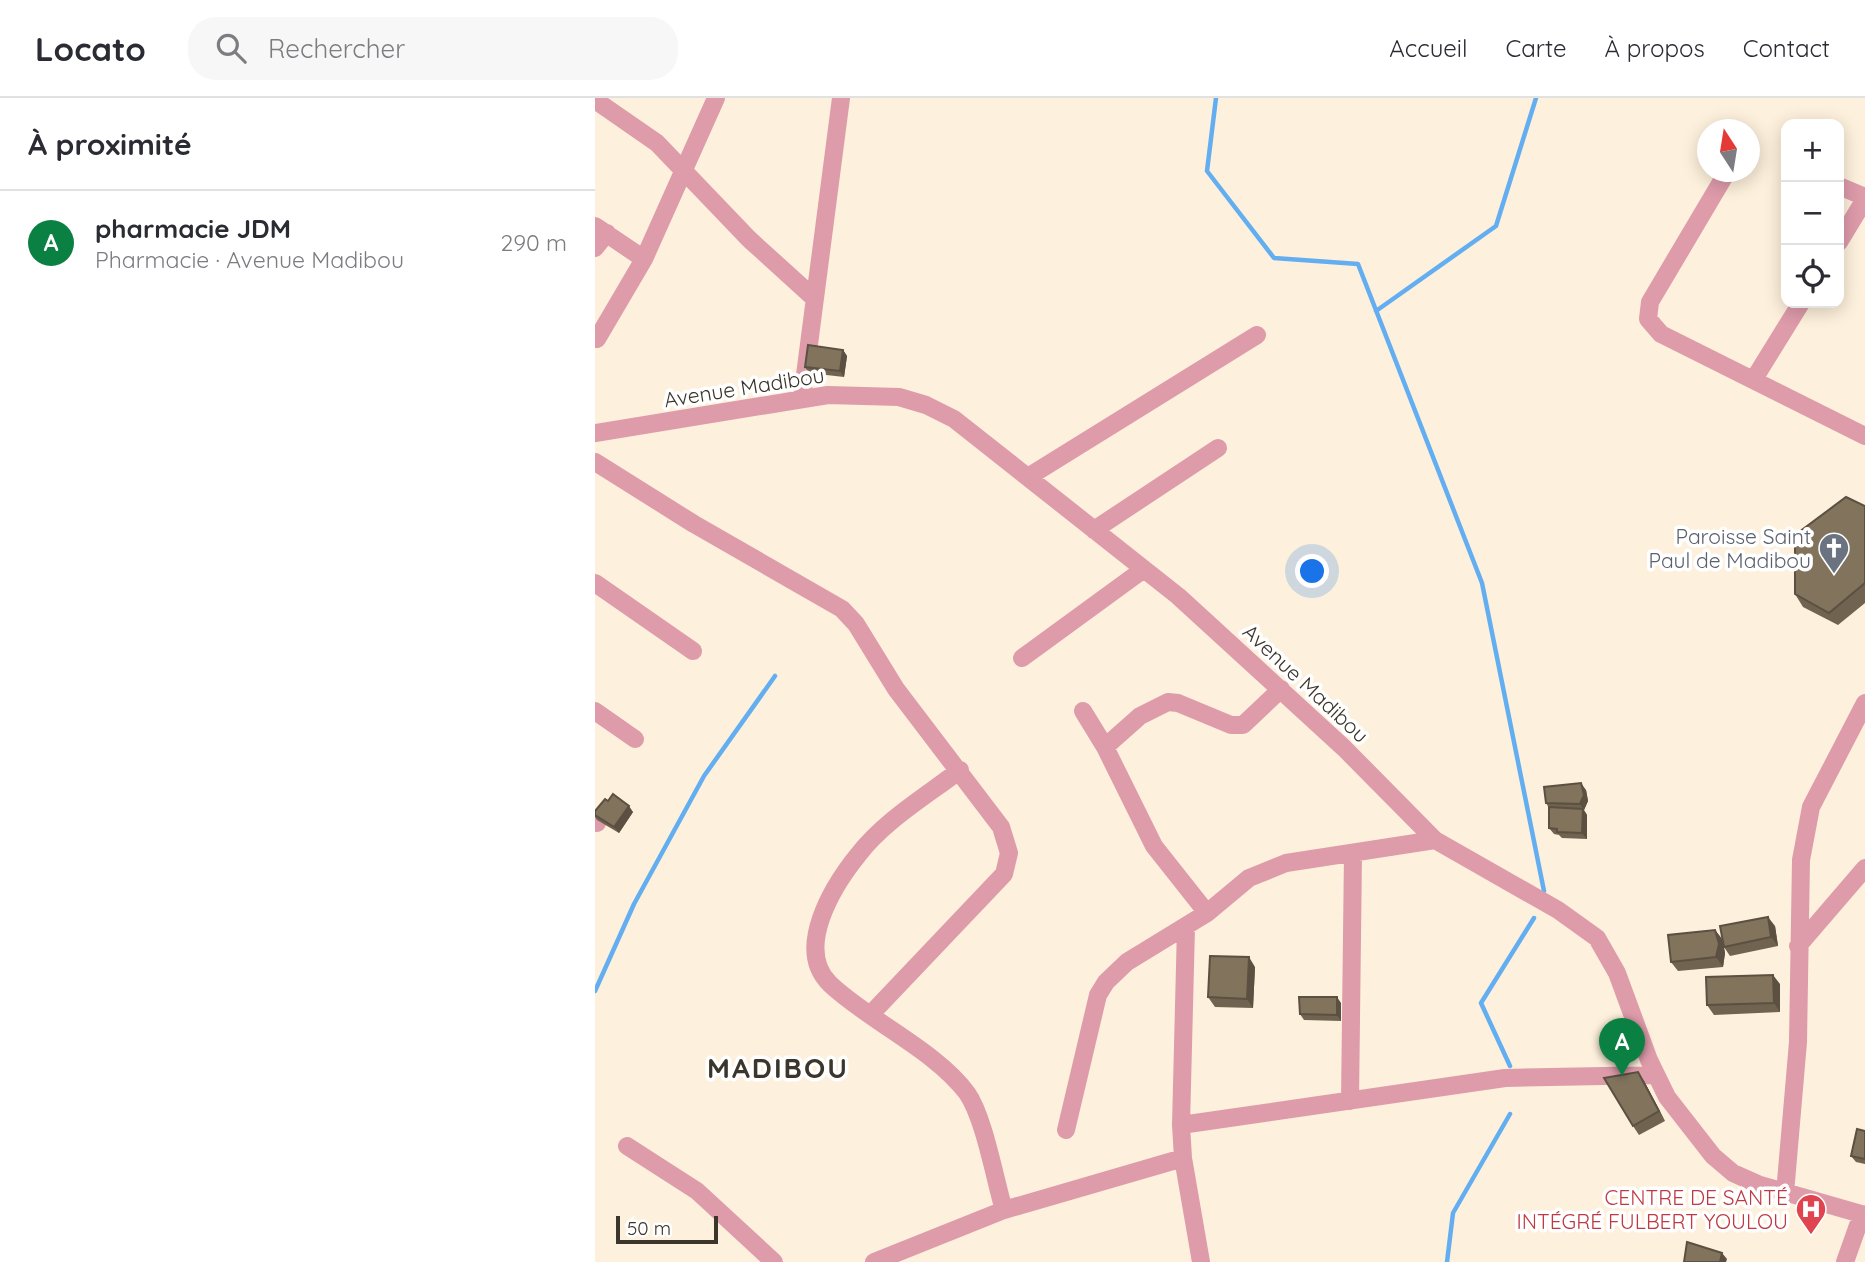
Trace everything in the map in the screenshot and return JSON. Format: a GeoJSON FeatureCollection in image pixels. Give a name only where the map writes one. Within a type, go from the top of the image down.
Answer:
{"type":"FeatureCollection","features":[{"type":"Feature","properties":{"kind":"street"},"geometry":{"type":"LineString","coordinates":[[597,339],[644,259],[716,98]]}},
{"type":"Feature","properties":{"kind":"street"},"geometry":{"type":"LineString","coordinates":[[802,398],[841,98]]}},
{"type":"Feature","properties":{"kind":"street"},"geometry":{"type":"LineString","coordinates":[[595,100],[657,143],[749,239],[814,298]]}},
{"type":"Feature","properties":{"kind":"street"},"geometry":{"type":"LineString","coordinates":[[1721,182],[1650,302],[1648,320],[1661,334],[1865,436]]}},
{"type":"Feature","properties":{"kind":"street"},"geometry":{"type":"LineString","coordinates":[[1844,188],[1865,198],[1844,234]]}},
{"type":"Feature","properties":{"kind":"street"},"geometry":{"type":"LineString","coordinates":[[595,248],[601,230],[644,259]]}},
{"type":"Feature","properties":{"kind":"street"},"geometry":{"type":"LineString","coordinates":[[1753,379],[1798,308]]}},
{"type":"Feature","properties":{"kind":"street"},"geometry":{"type":"LineString","coordinates":[[1028,477],[1257,335]]}},
{"type":"Feature","properties":{"kind":"street","name":"Avenue Madibou"},"geometry":{"type":"LineString","coordinates":[[595,433],[802,398],[867,394],[899,397],[926,405],[980,437],[1144,569],[1281,689],[1435,840],[1558,910],[1597,938],[1617,973],[1655,1075],[1683,1121],[1713,1156],[1733,1173],[1785,1193],[1863,1215]]}},
{"type":"Feature","properties":{"kind":"street"},"geometry":{"type":"LineString","coordinates":[[1094,530],[1219,448]]}},
{"type":"Feature","properties":{"kind":"street"},"geometry":{"type":"LineString","coordinates":[[595,462],[694,524],[842,609],[856,624],[896,689],[1001,827],[1008,841],[1008,863],[1004,874],[871,1014]]}},
{"type":"Feature","properties":{"kind":"street"},"geometry":{"type":"LineString","coordinates":[[1022,658],[1144,569]]}},
{"type":"Feature","properties":{"kind":"street"},"geometry":{"type":"LineString","coordinates":[[595,583],[693,651]]}},
{"type":"Feature","properties":{"kind":"street"},"geometry":{"type":"LineString","coordinates":[[1105,747],[1140,716],[1168,702],[1178,703],[1231,725],[1243,725],[1281,689]]}},
{"type":"Feature","properties":{"kind":"street"},"geometry":{"type":"LineString","coordinates":[[1785,1193],[1798,1042],[1801,860],[1811,807],[1865,703]]}},
{"type":"Feature","properties":{"kind":"street"},"geometry":{"type":"LineString","coordinates":[[595,711],[635,739]]}},
{"type":"Feature","properties":{"kind":"street"},"geometry":{"type":"LineString","coordinates":[[1083,711],[1105,747],[1154,846],[1207,913]]}},
{"type":"Feature","properties":{"kind":"street"},"geometry":{"type":"LineString","coordinates":[[960,770],[882,831],[858,855],[827,908],[816,934],[814,950],[821,974],[950,1076],[969,1097],[1003,1210]]}},
{"type":"Feature","properties":{"kind":"street"},"geometry":{"type":"LineString","coordinates":[[1066,1130],[1098,995],[1127,961],[1186,927],[1249,878],[1265,870],[1286,863],[1435,840]]}},
{"type":"Feature","properties":{"kind":"street"},"geometry":{"type":"LineString","coordinates":[[1350,1101],[1353,853]]}},
{"type":"Feature","properties":{"kind":"street"},"geometry":{"type":"LineString","coordinates":[[1798,946],[1865,868]]}},
{"type":"Feature","properties":{"kind":"street"},"geometry":{"type":"LineString","coordinates":[[1186,927],[1181,1125],[1183,1158],[1201,1262]]}},
{"type":"Feature","properties":{"kind":"street"},"geometry":{"type":"LineString","coordinates":[[1181,1125],[1534,1075],[1655,1075]]}},
{"type":"Feature","properties":{"kind":"street"},"geometry":{"type":"LineString","coordinates":[[627,1146],[697,1191],[774,1262]]}},
{"type":"Feature","properties":{"kind":"street"},"geometry":{"type":"LineString","coordinates":[[874,1262],[1003,1210],[1183,1158]]}},
{"type":"Feature","properties":{"kind":"street"},"geometry":{"type":"LineString","coordinates":[[1845,1262],[1863,1215]]}},
{"type":"Feature","properties":{"kind":"building"},"geometry":{"type":"Polygon","coordinates":[[[808,345],[843,350],[840,371],[805,367],[808,345]]]}},
{"type":"Feature","properties":{"kind":"building","name":"Paroisse Saint Paul de Madibou"},"geometry":{"type":"Polygon","coordinates":[[[1846,497],[1865,506],[1865,583],[1829,613],[1795,594],[1795,535],[1846,497]]]}},
{"type":"Feature","properties":{"kind":"building"},"geometry":{"type":"Polygon","coordinates":[[[1581,783],[1584,795],[1580,804],[1546,803],[1544,787],[1581,783]]]}},
{"type":"Feature","properties":{"kind":"building"},"geometry":{"type":"Polygon","coordinates":[[[613,794],[629,806],[614,827],[595,815],[595,811],[605,799],[608,801],[613,794]]]}},
{"type":"Feature","properties":{"kind":"building"},"geometry":{"type":"Polygon","coordinates":[[[1549,807],[1583,809],[1582,833],[1557,832],[1557,829],[1549,828],[1549,807]]]}},
{"type":"Feature","properties":{"kind":"building"},"geometry":{"type":"Polygon","coordinates":[[[1768,917],[1771,937],[1724,947],[1720,926],[1768,917]]]}},
{"type":"Feature","properties":{"kind":"building"},"geometry":{"type":"Polygon","coordinates":[[[1715,930],[1719,944],[1716,957],[1671,962],[1668,935],[1715,930]]]}},
{"type":"Feature","properties":{"kind":"building"},"geometry":{"type":"Polygon","coordinates":[[[1210,956],[1249,957],[1247,999],[1208,997],[1210,956]]]}},
{"type":"Feature","properties":{"kind":"building"},"geometry":{"type":"Polygon","coordinates":[[[1773,975],[1774,1003],[1707,1005],[1706,977],[1773,975]]]}},
{"type":"Feature","properties":{"kind":"building"},"geometry":{"type":"Polygon","coordinates":[[[1299,997],[1337,997],[1337,1015],[1300,1014],[1299,997]]]}},
{"type":"Feature","properties":{"kind":"building"},"geometry":{"type":"Polygon","coordinates":[[[1638,1072],[1659,1111],[1633,1126],[1604,1078],[1638,1072]]]}},
{"type":"Feature","properties":{"kind":"building"},"geometry":{"type":"Polygon","coordinates":[[[1857,1129],[1865,1131],[1865,1159],[1851,1156],[1857,1129]]]}},
{"type":"Feature","properties":{"kind":"building"},"geometry":{"type":"Polygon","coordinates":[[[1687,1242],[1722,1253],[1720,1262],[1684,1262],[1687,1242]]]}},
{"type":"Feature","properties":{"kind":"waterway"},"geometry":{"type":"LineString","coordinates":[[1216,98],[1207,171],[1274,258],[1358,264],[1482,583],[1544,891]]}},
{"type":"Feature","properties":{"kind":"waterway"},"geometry":{"type":"LineString","coordinates":[[1376,311],[1496,226],[1536,98]]}},
{"type":"Feature","properties":{"kind":"waterway"},"geometry":{"type":"LineString","coordinates":[[595,991],[634,904],[704,776],[775,676]]}},
{"type":"Feature","properties":{"kind":"waterway"},"geometry":{"type":"LineString","coordinates":[[1510,1066],[1481,1003],[1534,918]]}},
{"type":"Feature","properties":{"kind":"waterway"},"geometry":{"type":"LineString","coordinates":[[1447,1262],[1453,1213],[1510,1114]]}},
{"type":"Feature","properties":{"kind":"place","name":"Paroisse Saint Paul de Madibou"},"geometry":{"type":"Point","coordinates":[1834,575]}},
{"type":"Feature","properties":{"kind":"place","name":"pharmacie JDM"},"geometry":{"type":"Point","coordinates":[1622,1076]}},
{"type":"Feature","properties":{"kind":"place","name":"CENTRE DE SANTÉ INTÉGRÉ FULBERT YOULOU"},"geometry":{"type":"Point","coordinates":[1811,1236]}},
{"type":"Feature","properties":{"kind":"district","name":"MADIBOU"},"geometry":{"type":"Point","coordinates":[778,1067]}}]}
